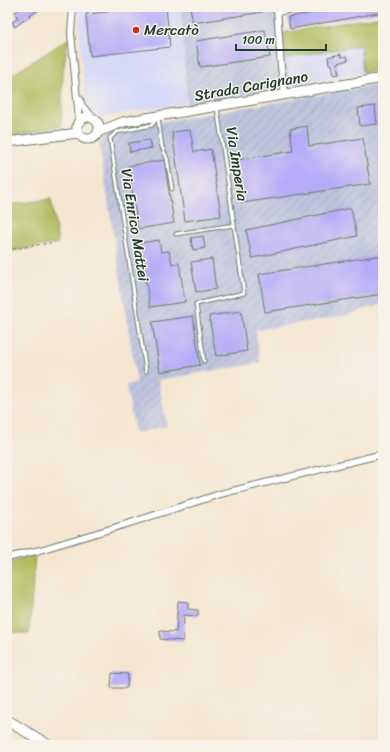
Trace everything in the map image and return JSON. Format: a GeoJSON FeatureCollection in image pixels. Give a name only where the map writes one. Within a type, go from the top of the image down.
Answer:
{"type":"FeatureCollection","features":[{"type":"Feature","properties":{"kind":"main road"},"geometry":{"type":"LineString","coordinates":[[7,720],[48,745]]}},
{"type":"Feature","properties":{"kind":"street"},"geometry":{"type":"LineString","coordinates":[[73,7],[71,33],[78,96],[78,133],[82,137],[88,139],[93,138],[98,132],[99,127],[82,106],[78,96]]}},
{"type":"Feature","properties":{"kind":"street"},"geometry":{"type":"LineString","coordinates":[[285,95],[280,67],[277,9],[300,7]]}},
{"type":"Feature","properties":{"kind":"street","name":"Strada Carignano"},"geometry":{"type":"LineString","coordinates":[[94,119],[102,122],[123,122],[383,78]]}},
{"type":"Feature","properties":{"kind":"street"},"geometry":{"type":"LineString","coordinates":[[41,137],[61,131],[88,116],[94,119]]}},
{"type":"Feature","properties":{"kind":"street","name":"Strada Carignano"},"geometry":{"type":"LineString","coordinates":[[98,132],[123,122]]}},
{"type":"Feature","properties":{"kind":"street"},"geometry":{"type":"LineString","coordinates":[[7,142],[78,133]]}},
{"type":"Feature","properties":{"kind":"street"},"geometry":{"type":"LineString","coordinates":[[7,558],[40,550],[130,523],[220,494],[383,454]]}},
{"type":"Feature","properties":{"kind":"lane","name":"Via Imperia"},"geometry":{"type":"LineString","coordinates":[[204,361],[196,304],[244,293],[217,107]]}},
{"type":"Feature","properties":{"kind":"lane"},"geometry":{"type":"LineString","coordinates":[[158,117],[162,148],[167,158],[172,189]]}},
{"type":"Feature","properties":{"kind":"lane","name":"Via Enrico Mattei"},"geometry":{"type":"LineString","coordinates":[[146,371],[110,138],[117,132],[152,125],[158,117]]}},
{"type":"Feature","properties":{"kind":"lane"},"geometry":{"type":"LineString","coordinates":[[176,234],[234,225]]}},
{"type":"Feature","properties":{"kind":"path"},"geometry":{"type":"LineString","coordinates":[[7,13],[17,7]]}},
{"type":"Feature","properties":{"kind":"path"},"geometry":{"type":"LineString","coordinates":[[7,250],[55,242]]}},
{"type":"Feature","properties":{"kind":"shaded area"},"geometry":{"type":"Polygon","coordinates":[[[181,7],[186,103],[101,117],[94,114],[85,101],[78,8],[181,7]]]}},
{"type":"Feature","properties":{"kind":"shaded area"},"geometry":{"type":"Polygon","coordinates":[[[181,7],[281,7],[290,86],[187,106],[181,7]]]}},
{"type":"Feature","properties":{"kind":"shaded area"},"geometry":{"type":"Polygon","coordinates":[[[361,45],[363,72],[290,86],[286,58],[361,45]]]}},
{"type":"Feature","properties":{"kind":"shaded area"},"geometry":{"type":"Polygon","coordinates":[[[383,84],[383,304],[350,315],[256,330],[260,363],[158,380],[167,426],[135,433],[126,385],[137,383],[99,144],[106,133],[112,130],[383,84]]]}},
{"type":"Feature","properties":{"kind":"green space"},"geometry":{"type":"Polygon","coordinates":[[[383,16],[383,70],[363,72],[360,45],[286,58],[283,33],[383,16]]]}},
{"type":"Feature","properties":{"kind":"green space"},"geometry":{"type":"Polygon","coordinates":[[[68,39],[63,71],[61,126],[7,136],[7,78],[68,39]]]}},
{"type":"Feature","properties":{"kind":"green space"},"geometry":{"type":"Polygon","coordinates":[[[51,199],[58,243],[7,252],[7,205],[51,199]]]}},
{"type":"Feature","properties":{"kind":"green space"},"geometry":{"type":"Polygon","coordinates":[[[35,555],[29,634],[7,631],[7,562],[35,555]]]}},
{"type":"Feature","properties":{"kind":"building"},"geometry":{"type":"Polygon","coordinates":[[[25,7],[42,7],[15,27],[12,22],[18,18],[15,12],[25,7]]]}},
{"type":"Feature","properties":{"kind":"building"},"geometry":{"type":"Polygon","coordinates":[[[166,7],[170,47],[90,56],[86,14],[166,7]]]}},
{"type":"Feature","properties":{"kind":"building"},"geometry":{"type":"Polygon","coordinates":[[[190,7],[262,7],[263,12],[193,23],[190,7]]]}},
{"type":"Feature","properties":{"kind":"building"},"geometry":{"type":"Polygon","coordinates":[[[348,7],[383,7],[383,12],[290,29],[288,17],[348,7]]]}},
{"type":"Feature","properties":{"kind":"building"},"geometry":{"type":"Polygon","coordinates":[[[265,30],[270,57],[200,67],[196,41],[265,30]]]}},
{"type":"Feature","properties":{"kind":"building"},"geometry":{"type":"Polygon","coordinates":[[[341,54],[341,57],[347,56],[348,60],[337,63],[339,74],[334,75],[332,64],[329,64],[328,57],[341,54]]]}},
{"type":"Feature","properties":{"kind":"building"},"geometry":{"type":"Polygon","coordinates":[[[375,106],[377,124],[360,126],[358,108],[375,106]]]}},
{"type":"Feature","properties":{"kind":"building"},"geometry":{"type":"Polygon","coordinates":[[[307,126],[309,146],[363,138],[370,184],[242,203],[236,160],[293,151],[290,129],[307,126]]]}},
{"type":"Feature","properties":{"kind":"building"},"geometry":{"type":"Polygon","coordinates":[[[190,130],[194,152],[211,149],[221,216],[185,221],[172,132],[190,130]]]}},
{"type":"Feature","properties":{"kind":"building"},"geometry":{"type":"Polygon","coordinates":[[[150,140],[152,148],[130,152],[129,143],[150,140]]]}},
{"type":"Feature","properties":{"kind":"building"},"geometry":{"type":"Polygon","coordinates":[[[164,160],[174,223],[138,229],[128,166],[164,160]]]}},
{"type":"Feature","properties":{"kind":"building"},"geometry":{"type":"Polygon","coordinates":[[[351,208],[357,236],[252,258],[246,230],[351,208]]]}},
{"type":"Feature","properties":{"kind":"building"},"geometry":{"type":"Polygon","coordinates":[[[203,236],[205,248],[193,250],[191,238],[203,236]]]}},
{"type":"Feature","properties":{"kind":"building"},"geometry":{"type":"Polygon","coordinates":[[[159,240],[161,252],[169,251],[172,264],[179,263],[185,302],[150,307],[140,243],[159,240]]]}},
{"type":"Feature","properties":{"kind":"building"},"geometry":{"type":"Polygon","coordinates":[[[383,255],[383,294],[265,312],[259,274],[383,255]]]}},
{"type":"Feature","properties":{"kind":"building"},"geometry":{"type":"Polygon","coordinates":[[[212,259],[216,289],[196,292],[191,262],[212,259]]]}},
{"type":"Feature","properties":{"kind":"building"},"geometry":{"type":"Polygon","coordinates":[[[241,311],[247,351],[216,356],[209,316],[241,311]]]}},
{"type":"Feature","properties":{"kind":"building"},"geometry":{"type":"Polygon","coordinates":[[[193,316],[200,365],[160,372],[152,322],[193,316]]]}},
{"type":"Feature","properties":{"kind":"building"},"geometry":{"type":"Polygon","coordinates":[[[178,601],[188,602],[188,609],[198,610],[198,616],[184,615],[183,641],[160,639],[160,631],[176,632],[178,601]]]}},
{"type":"Feature","properties":{"kind":"building"},"geometry":{"type":"Polygon","coordinates":[[[112,673],[128,674],[127,688],[111,688],[112,673]]]}},
{"type":"Feature","properties":{"kind":"place","name":"Mercatò"},"geometry":{"type":"Point","coordinates":[136,30]}}]}
